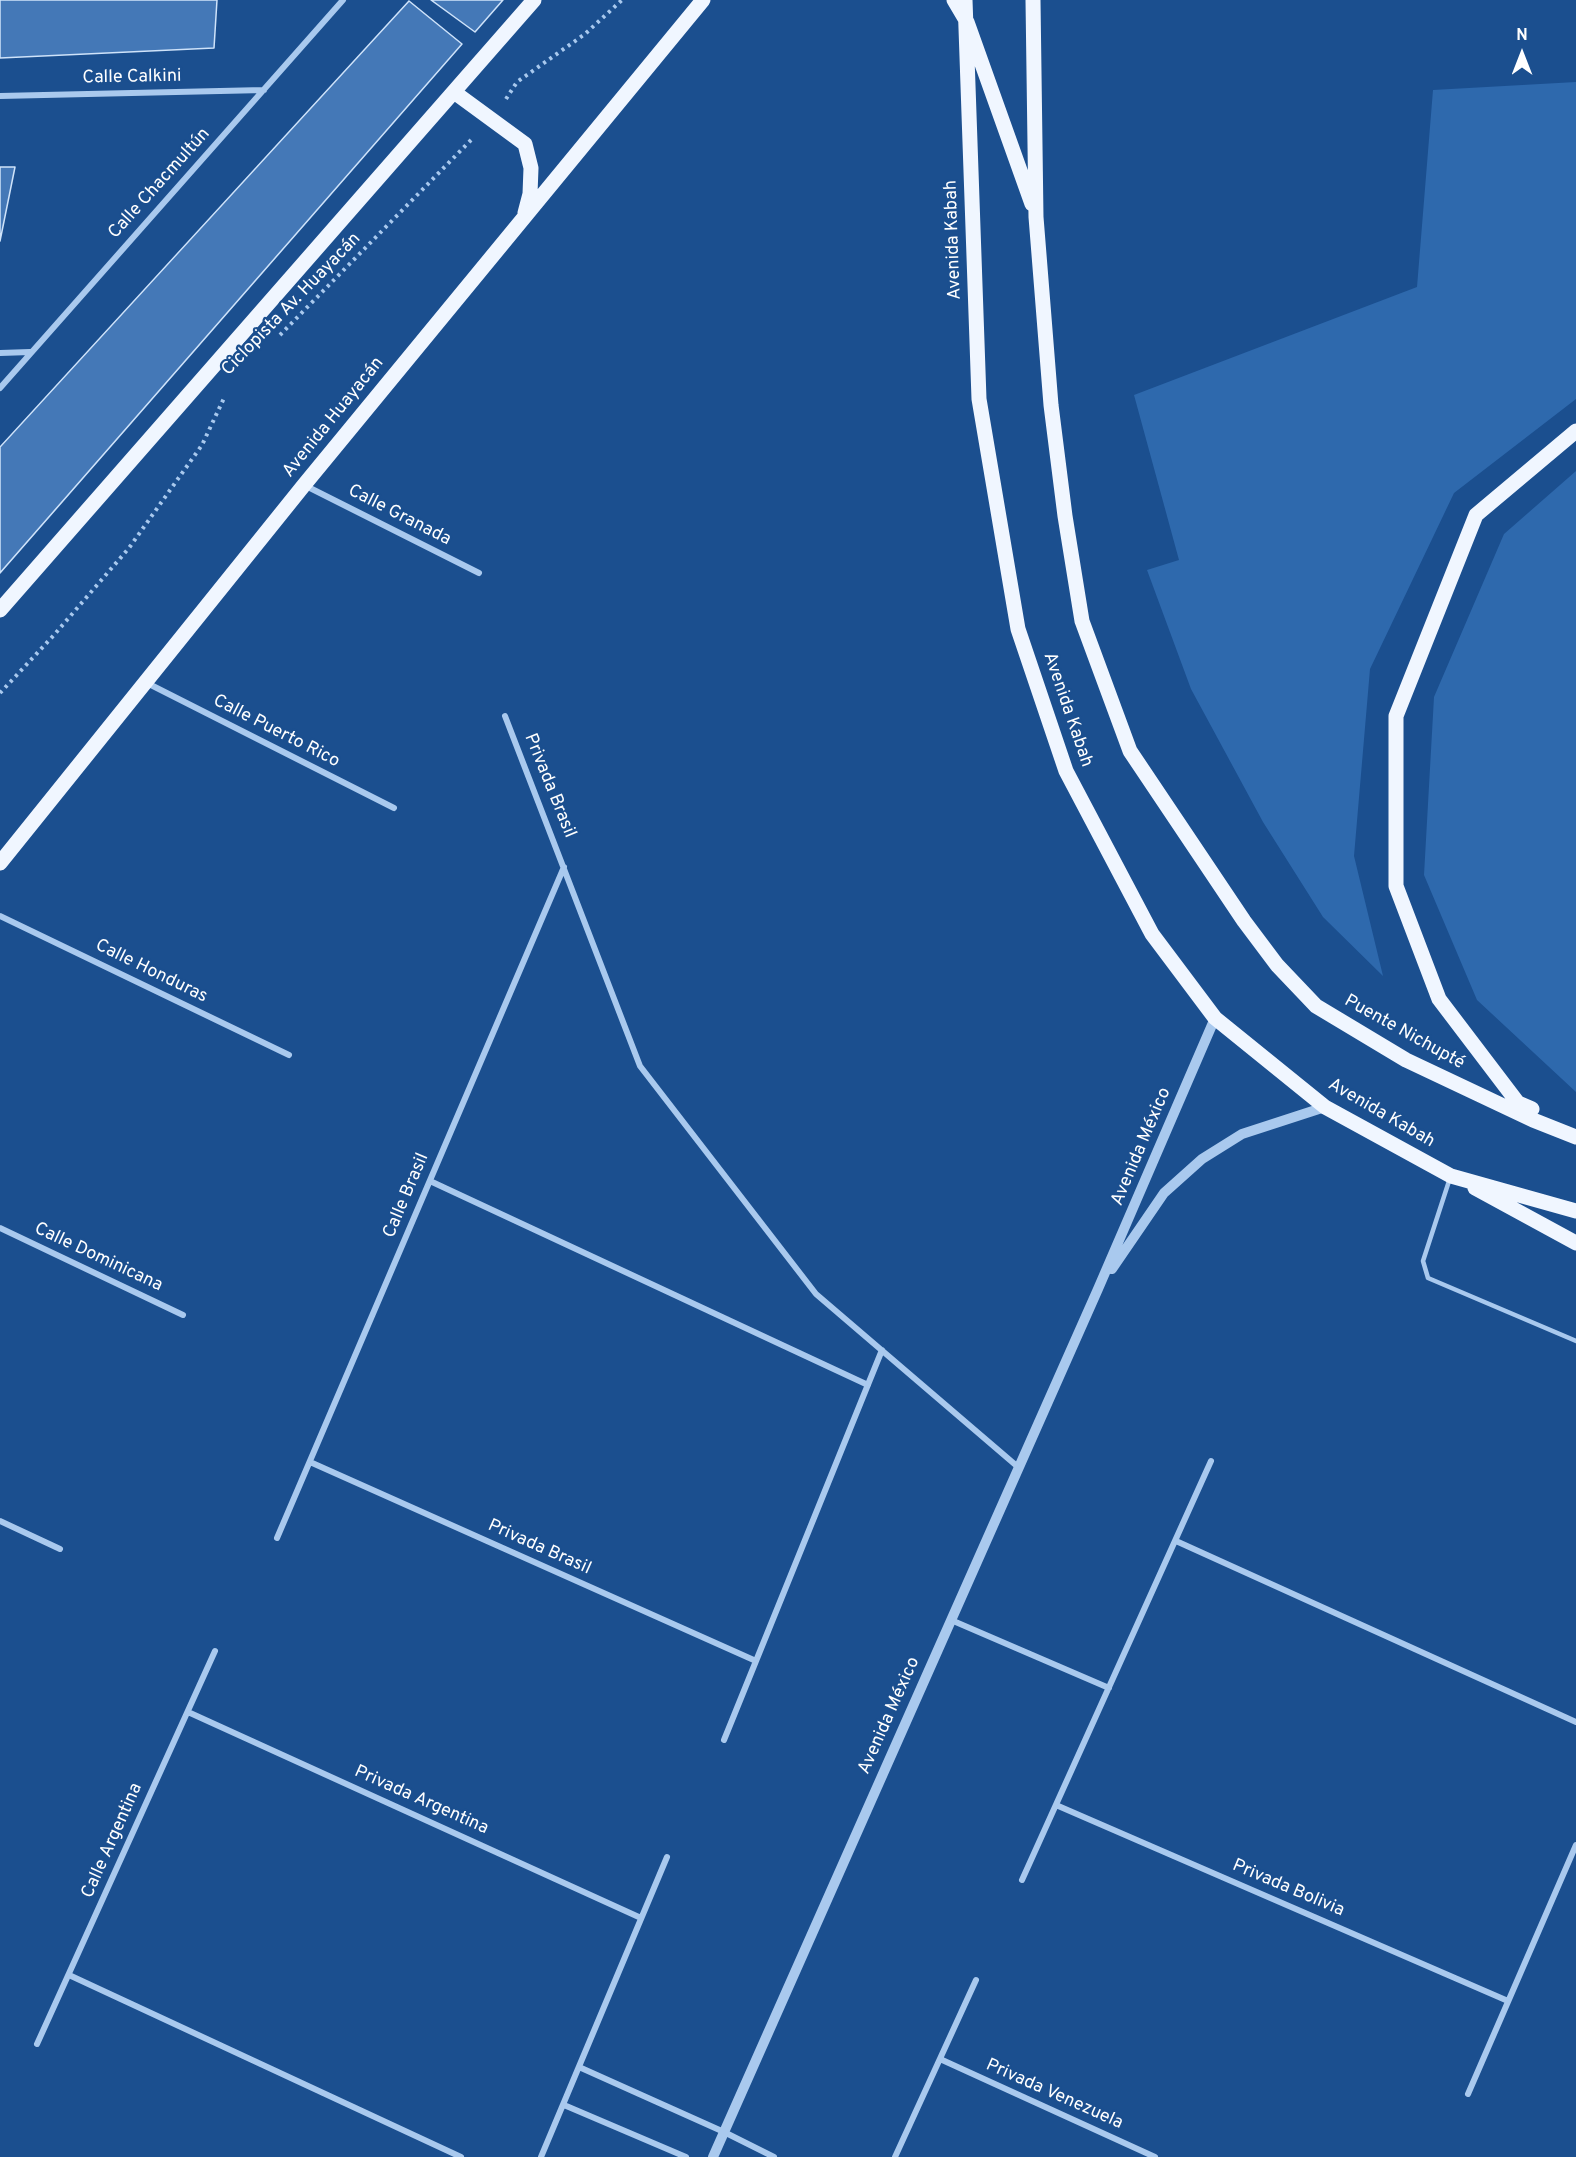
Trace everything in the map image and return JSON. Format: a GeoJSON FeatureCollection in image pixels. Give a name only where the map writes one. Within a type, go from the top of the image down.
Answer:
{"type":"FeatureCollection","features":[{"type":"Feature","properties":{"kind":"main road"},"geometry":{"type":"LineString","coordinates":[[0,610],[534,0]]}},
{"type":"Feature","properties":{"kind":"main road","name":"Avenida Huayacán"},"geometry":{"type":"LineString","coordinates":[[0,863],[304,485],[703,0]]}},
{"type":"Feature","properties":{"kind":"main road"},"geometry":{"type":"LineString","coordinates":[[954,0],[967,22],[1036,218]]}},
{"type":"Feature","properties":{"kind":"main road","name":"Avenida Kabah"},"geometry":{"type":"LineString","coordinates":[[965,0],[979,399],[1018,629],[1066,771],[1152,934],[1215,1018],[1325,1107],[1451,1176],[1576,1211]]}},
{"type":"Feature","properties":{"kind":"main road"},"geometry":{"type":"LineString","coordinates":[[1033,0],[1036,218]]}},
{"type":"Feature","properties":{"kind":"main road"},"geometry":{"type":"LineString","coordinates":[[454,92],[525,144],[531,177],[530,194],[523,219]]}},
{"type":"Feature","properties":{"kind":"main road","name":"Puente Nichupté"},"geometry":{"type":"LineString","coordinates":[[1036,218],[1051,405],[1065,516],[1082,621],[1130,752],[1244,921],[1277,965],[1316,1006],[1406,1060],[1533,1120],[1576,1137]]}},
{"type":"Feature","properties":{"kind":"main road"},"geometry":{"type":"LineString","coordinates":[[1576,431],[1476,514],[1396,716],[1396,886],[1439,999],[1518,1103],[1576,1128]]}},
{"type":"Feature","properties":{"kind":"main road"},"geometry":{"type":"LineString","coordinates":[[1451,1176],[1576,1244]]}},
{"type":"Feature","properties":{"kind":"street","name":"Calle Chacmultún"},"geometry":{"type":"LineString","coordinates":[[0,388],[343,0]]}},
{"type":"Feature","properties":{"kind":"street","name":"Calle Calkini"},"geometry":{"type":"LineString","coordinates":[[0,96],[264,90]]}},
{"type":"Feature","properties":{"kind":"street"},"geometry":{"type":"LineString","coordinates":[[0,353],[30,352]]}},
{"type":"Feature","properties":{"kind":"street","name":"Calle Granada"},"geometry":{"type":"LineString","coordinates":[[304,485],[479,573]]}},
{"type":"Feature","properties":{"kind":"street","name":"Calle Puerto Rico"},"geometry":{"type":"LineString","coordinates":[[145,682],[394,808]]}},
{"type":"Feature","properties":{"kind":"street","name":"Privada Brasil"},"geometry":{"type":"LineString","coordinates":[[505,716],[640,1066],[816,1294],[1018,1467]]}},
{"type":"Feature","properties":{"kind":"street","name":"Calle Brasil"},"geometry":{"type":"LineString","coordinates":[[277,1538],[565,867]]}},
{"type":"Feature","properties":{"kind":"street","name":"Calle Honduras"},"geometry":{"type":"LineString","coordinates":[[0,916],[289,1055]]}},
{"type":"Feature","properties":{"kind":"street","name":"Avenida México"},"geometry":{"type":"LineString","coordinates":[[713,2157],[1098,1289],[1215,1018]]}},
{"type":"Feature","properties":{"kind":"street","name":"Avenida México"},"geometry":{"type":"LineString","coordinates":[[1098,1289],[1164,1193],[1202,1159],[1242,1134],[1325,1107]]}},
{"type":"Feature","properties":{"kind":"street"},"geometry":{"type":"LineString","coordinates":[[430,1181],[868,1385]]}},
{"type":"Feature","properties":{"kind":"street","name":"Calle Dominicana"},"geometry":{"type":"LineString","coordinates":[[0,1228],[183,1315]]}},
{"type":"Feature","properties":{"kind":"street"},"geometry":{"type":"LineString","coordinates":[[724,1740],[882,1350]]}},
{"type":"Feature","properties":{"kind":"street"},"geometry":{"type":"LineString","coordinates":[[1022,1880],[1211,1461]]}},
{"type":"Feature","properties":{"kind":"street","name":"Privada Brasil"},"geometry":{"type":"LineString","coordinates":[[310,1462],[756,1661]]}},
{"type":"Feature","properties":{"kind":"street"},"geometry":{"type":"LineString","coordinates":[[0,1521],[60,1549]]}},
{"type":"Feature","properties":{"kind":"street"},"geometry":{"type":"LineString","coordinates":[[1176,1541],[1576,1722]]}},
{"type":"Feature","properties":{"kind":"street"},"geometry":{"type":"LineString","coordinates":[[951,1620],[1109,1688]]}},
{"type":"Feature","properties":{"kind":"street","name":"Calle Argentina"},"geometry":{"type":"LineString","coordinates":[[37,2044],[215,1651]]}},
{"type":"Feature","properties":{"kind":"street","name":"Privada Argentina"},"geometry":{"type":"LineString","coordinates":[[188,1712],[641,1918]]}},
{"type":"Feature","properties":{"kind":"street","name":"Privada Bolivia"},"geometry":{"type":"LineString","coordinates":[[1056,1805],[1508,2001]]}},
{"type":"Feature","properties":{"kind":"street"},"geometry":{"type":"LineString","coordinates":[[1468,2094],[1576,1845]]}},
{"type":"Feature","properties":{"kind":"street"},"geometry":{"type":"LineString","coordinates":[[541,2157],[667,1857]]}},
{"type":"Feature","properties":{"kind":"street"},"geometry":{"type":"LineString","coordinates":[[69,1975],[461,2157]]}},
{"type":"Feature","properties":{"kind":"street"},"geometry":{"type":"LineString","coordinates":[[894,2157],[976,1980]]}},
{"type":"Feature","properties":{"kind":"street","name":"Privada Venezuela"},"geometry":{"type":"LineString","coordinates":[[940,2059],[1155,2157]]}},
{"type":"Feature","properties":{"kind":"street"},"geometry":{"type":"LineString","coordinates":[[579,2067],[774,2157]]}},
{"type":"Feature","properties":{"kind":"street"},"geometry":{"type":"LineString","coordinates":[[564,2105],[686,2157]]}},
{"type":"Feature","properties":{"kind":"lane"},"geometry":{"type":"LineString","coordinates":[[1451,1176],[1423,1261],[1428,1278],[1576,1341]]}},
{"type":"Feature","properties":{"kind":"path","name":"Ciclopista Av. Huayacán"},"geometry":{"type":"LineString","coordinates":[[278,337],[491,119],[518,82],[585,34],[622,0]]}},
{"type":"Feature","properties":{"kind":"path","name":"Ciclopista Av. Huayacán"},"geometry":{"type":"LineString","coordinates":[[0,693],[129,548],[202,445],[230,386]]}},
{"type":"Feature","properties":{"kind":"shaded area"},"geometry":{"type":"Polygon","coordinates":[[[1576,82],[1576,399],[1454,493],[1370,669],[1354,856],[1383,976],[1323,917],[1263,822],[1191,689],[1147,570],[1179,560],[1134,395],[1417,287],[1433,90],[1576,82]]]}},
{"type":"Feature","properties":{"kind":"shaded area"},"geometry":{"type":"Polygon","coordinates":[[[1576,471],[1576,1092],[1477,1000],[1424,875],[1434,697],[1504,534],[1576,471]]]}},
{"type":"Feature","properties":{"kind":"building"},"geometry":{"type":"Polygon","coordinates":[[[0,0],[217,0],[214,48],[0,58],[0,0]]]}},
{"type":"Feature","properties":{"kind":"building"},"geometry":{"type":"Polygon","coordinates":[[[431,0],[503,0],[475,32],[431,0]]]}},
{"type":"Feature","properties":{"kind":"building"},"geometry":{"type":"Polygon","coordinates":[[[409,1],[462,44],[0,573],[0,447],[409,1]]]}},
{"type":"Feature","properties":{"kind":"building"},"geometry":{"type":"Polygon","coordinates":[[[0,167],[15,167],[0,241],[0,167]]]}}]}
